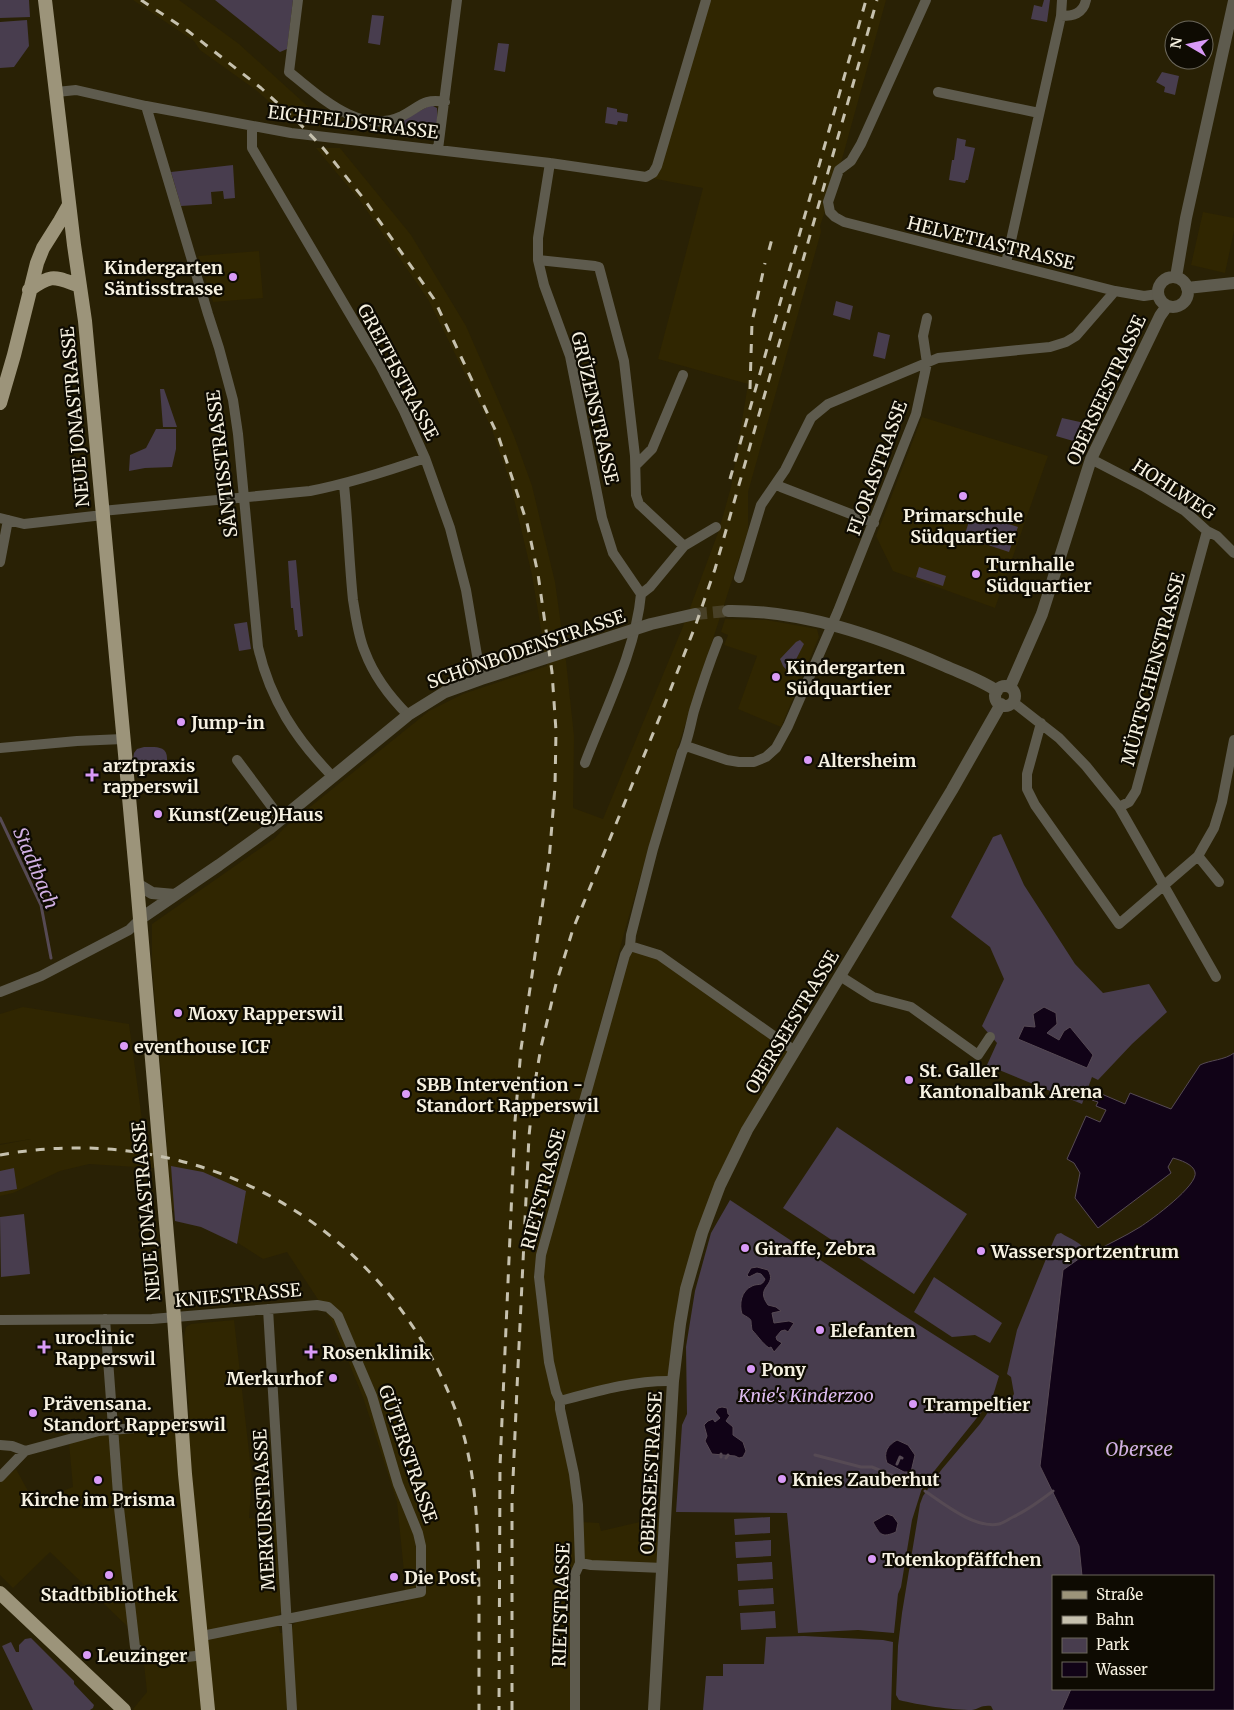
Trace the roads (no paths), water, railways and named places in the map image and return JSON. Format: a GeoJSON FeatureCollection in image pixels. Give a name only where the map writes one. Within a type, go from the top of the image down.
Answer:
{"type":"FeatureCollection","features":[{"type":"Feature","properties":{"kind":"main road","name":"NEUE JONASTRASSE"},"geometry":{"type":"LineString","coordinates":[[45,0],[69,205],[85,321],[137,884],[174,1317],[185,1474],[208,1710]]}},
{"type":"Feature","properties":{"kind":"main road"},"geometry":{"type":"LineString","coordinates":[[0,403],[37,263],[43,248],[69,205]]}},
{"type":"Feature","properties":{"kind":"main road"},"geometry":{"type":"LineString","coordinates":[[30,290],[45,278],[80,286]]}},
{"type":"Feature","properties":{"kind":"main road"},"geometry":{"type":"LineString","coordinates":[[0,1593],[124,1710]]}},
{"type":"Feature","properties":{"kind":"street"},"geometry":{"type":"LineString","coordinates":[[298,0],[289,72],[326,101],[350,115],[377,121],[403,115],[427,101],[445,102]]}},
{"type":"Feature","properties":{"kind":"street"},"geometry":{"type":"LineString","coordinates":[[438,149],[458,0]]}},
{"type":"Feature","properties":{"kind":"street","name":"EICHFELDSTRASSE"},"geometry":{"type":"LineString","coordinates":[[57,92],[76,90],[146,106],[252,126],[337,139],[438,149],[646,177],[657,166],[706,0]]}},
{"type":"Feature","properties":{"kind":"street","name":"HELVETIASTRASSE"},"geometry":{"type":"LineString","coordinates":[[926,0],[861,144],[851,161],[839,170],[828,202],[830,212],[844,222],[1115,292],[1144,296],[1158,294]]}},
{"type":"Feature","properties":{"kind":"street"},"geometry":{"type":"LineString","coordinates":[[1006,263],[1061,16],[1062,0]]}},
{"type":"Feature","properties":{"kind":"street"},"geometry":{"type":"LineString","coordinates":[[1061,16],[1076,15],[1084,7],[1086,0]]}},
{"type":"Feature","properties":{"kind":"street"},"geometry":{"type":"LineString","coordinates":[[1176,277],[1190,199],[1234,1]]}},
{"type":"Feature","properties":{"kind":"street"},"geometry":{"type":"LineString","coordinates":[[938,92],[1039,113]]}},
{"type":"Feature","properties":{"kind":"street","name":"SÄNTISSTRASSE"},"geometry":{"type":"LineString","coordinates":[[146,106],[228,379],[238,434],[256,638],[263,670],[287,722],[333,777]]}},
{"type":"Feature","properties":{"kind":"street","name":"GREITHSTRASSE"},"geometry":{"type":"LineString","coordinates":[[252,126],[252,148],[380,365],[404,411],[425,458],[445,513],[465,584],[481,679]]}},
{"type":"Feature","properties":{"kind":"street","name":"GRÜZENSTRASSE"},"geometry":{"type":"LineString","coordinates":[[550,163],[538,238],[538,260],[544,285],[570,356],[608,540],[617,560],[641,594]]}},
{"type":"Feature","properties":{"kind":"street"},"geometry":{"type":"LineString","coordinates":[[538,260],[599,267],[624,361],[636,466],[636,495],[639,504],[684,546]]}},
{"type":"Feature","properties":{"kind":"street"},"geometry":{"type":"LineString","coordinates":[[1176,277],[1182,280],[1187,288],[1187,297],[1181,305],[1167,306],[1159,299],[1160,284],[1168,278],[1176,277]]}},
{"type":"Feature","properties":{"kind":"street"},"geometry":{"type":"LineString","coordinates":[[1187,288],[1234,283]]}},
{"type":"Feature","properties":{"kind":"street"},"geometry":{"type":"LineString","coordinates":[[739,578],[761,504],[785,470],[807,424],[818,411],[828,404],[938,358],[1050,347],[1066,342],[1076,336],[1115,292]]}},
{"type":"Feature","properties":{"kind":"street","name":"OBERSEESTRASSE"},"geometry":{"type":"LineString","coordinates":[[1010,687],[1042,614],[1091,459],[1160,316],[1167,306]]}},
{"type":"Feature","properties":{"kind":"street","name":"FLORASTRASSE"},"geometry":{"type":"LineString","coordinates":[[832,624],[916,414],[927,363],[923,336],[927,318]]}},
{"type":"Feature","properties":{"kind":"street"},"geometry":{"type":"LineString","coordinates":[[636,466],[652,449],[683,375]]}},
{"type":"Feature","properties":{"kind":"street"},"geometry":{"type":"LineString","coordinates":[[0,562],[4,519],[24,524],[103,513],[310,491],[344,485],[377,476],[425,458]]}},
{"type":"Feature","properties":{"kind":"street","name":"HOHLWEG"},"geometry":{"type":"LineString","coordinates":[[1091,459],[1185,511],[1207,531],[1217,536],[1234,553]]}},
{"type":"Feature","properties":{"kind":"street"},"geometry":{"type":"LineString","coordinates":[[776,484],[874,523]]}},
{"type":"Feature","properties":{"kind":"street"},"geometry":{"type":"LineString","coordinates":[[344,485],[352,588],[360,637],[364,651],[376,675],[408,715]]}},
{"type":"Feature","properties":{"kind":"street"},"geometry":{"type":"LineString","coordinates":[[584,763],[630,650],[636,629],[641,594],[650,587],[684,546],[716,527]]}},
{"type":"Feature","properties":{"kind":"street","name":"MÜRTSCHENSTRASSE"},"geometry":{"type":"LineString","coordinates":[[1119,808],[1130,802],[1136,791],[1207,531]]}},
{"type":"Feature","properties":{"kind":"street"},"geometry":{"type":"LineString","coordinates":[[728,611],[773,612],[832,624],[922,656],[984,683],[996,691]]}},
{"type":"Feature","properties":{"kind":"street","name":"SCHÖNBODENSTRASSE"},"geometry":{"type":"LineString","coordinates":[[140,919],[220,865],[281,819],[408,715],[445,692],[667,619],[695,614]]}},
{"type":"Feature","properties":{"kind":"street"},"geometry":{"type":"LineString","coordinates":[[686,746],[733,761],[754,762],[766,757],[776,748],[788,726],[832,624]]}},
{"type":"Feature","properties":{"kind":"street","name":"RIETSTRASSE"},"geometry":{"type":"LineString","coordinates":[[575,1710],[575,1574],[580,1562],[577,1496],[560,1401],[549,1362],[539,1277],[541,1254],[625,955],[630,946],[631,935],[653,850],[682,752],[686,746],[686,738],[696,705],[718,641]]}},
{"type":"Feature","properties":{"kind":"street"},"geometry":{"type":"LineString","coordinates":[[996,691],[1002,686],[1010,687],[1015,694],[1007,703]]}},
{"type":"Feature","properties":{"kind":"street"},"geometry":{"type":"LineString","coordinates":[[996,691],[996,698],[1041,723],[1059,738],[1086,766],[1119,808],[1216,977]]}},
{"type":"Feature","properties":{"kind":"street","name":"OBERSEESTRASSE"},"geometry":{"type":"LineString","coordinates":[[654,1710],[673,1381],[686,1289],[710,1210],[747,1130],[952,790],[1007,703]]}},
{"type":"Feature","properties":{"kind":"street"},"geometry":{"type":"LineString","coordinates":[[1041,723],[1027,774],[1026,789],[1035,805],[1119,924],[1198,856],[1214,828],[1222,802],[1234,740]]}},
{"type":"Feature","properties":{"kind":"street"},"geometry":{"type":"LineString","coordinates":[[0,748],[77,741],[123,740]]}},
{"type":"Feature","properties":{"kind":"street"},"geometry":{"type":"LineString","coordinates":[[237,760],[281,819]]}},
{"type":"Feature","properties":{"kind":"street"},"geometry":{"type":"LineString","coordinates":[[1198,856],[1219,882]]}},
{"type":"Feature","properties":{"kind":"street"},"geometry":{"type":"LineString","coordinates":[[137,884],[152,893],[175,895]]}},
{"type":"Feature","properties":{"kind":"street"},"geometry":{"type":"LineString","coordinates":[[0,992],[40,976],[129,930],[140,919]]}},
{"type":"Feature","properties":{"kind":"street"},"geometry":{"type":"LineString","coordinates":[[630,946],[659,955],[795,1051]]}},
{"type":"Feature","properties":{"kind":"street"},"geometry":{"type":"LineString","coordinates":[[840,976],[874,998],[911,1007],[978,1055],[990,1038]]}},
{"type":"Feature","properties":{"kind":"street","name":"KNIESTRASSE"},"geometry":{"type":"LineString","coordinates":[[0,1320],[174,1317],[317,1305],[328,1307]]}},
{"type":"Feature","properties":{"kind":"street","name":"GÜTERSTRASSE"},"geometry":{"type":"LineString","coordinates":[[286,1619],[421,1592],[420,1546],[417,1528],[398,1484],[368,1386],[338,1316],[328,1307]]}},
{"type":"Feature","properties":{"kind":"street","name":"MERKURSTRASSE"},"geometry":{"type":"LineString","coordinates":[[268,1309],[292,1710]]}},
{"type":"Feature","properties":{"kind":"street"},"geometry":{"type":"LineString","coordinates":[[105,1319],[119,1508],[135,1647],[145,1655],[154,1658],[204,1655]]}},
{"type":"Feature","properties":{"kind":"street","name":"OBERSEESTRASSE"},"geometry":{"type":"LineString","coordinates":[[560,1401],[606,1389],[650,1382],[673,1381]]}},
{"type":"Feature","properties":{"kind":"street"},"geometry":{"type":"LineString","coordinates":[[0,1478],[25,1451],[99,1431],[182,1424]]}},
{"type":"Feature","properties":{"kind":"street"},"geometry":{"type":"LineString","coordinates":[[0,1445],[12,1446],[25,1451]]}},
{"type":"Feature","properties":{"kind":"street","name":"OBERSEESTRASSE"},"geometry":{"type":"LineString","coordinates":[[580,1562],[591,1565],[663,1568]]}},
{"type":"Feature","properties":{"kind":"street"},"geometry":{"type":"LineString","coordinates":[[202,1636],[286,1619]]}},
{"type":"Feature","properties":{"kind":"water"},"geometry":{"type":"Polygon","coordinates":[[[1044,1007],[1056,1013],[1057,1024],[1047,1033],[1059,1040],[1064,1031],[1070,1027],[1093,1055],[1087,1068],[1018,1039],[1024,1026],[1035,1027],[1033,1014],[1044,1007]]]}},
{"type":"Feature","properties":{"kind":"water","name":"Obersee"},"geometry":{"type":"Polygon","coordinates":[[[1234,1053],[1234,1710],[1062,1710],[1071,1690],[1214,1690],[1214,1575],[1082,1575],[1079,1546],[1040,1466],[1063,1270],[1087,1253],[1092,1253],[1146,1223],[1190,1185],[1195,1172],[1186,1163],[1173,1158],[1168,1167],[1171,1173],[1098,1228],[1075,1198],[1080,1173],[1074,1163],[1067,1159],[1086,1116],[1100,1122],[1106,1110],[1096,1106],[1098,1102],[1092,1100],[1097,1092],[1125,1104],[1130,1093],[1171,1109],[1200,1065],[1234,1053]]]}},
{"type":"Feature","properties":{"kind":"water"},"geometry":{"type":"Polygon","coordinates":[[[757,1267],[768,1270],[770,1275],[769,1283],[764,1290],[764,1299],[768,1305],[776,1307],[781,1311],[772,1313],[774,1323],[789,1321],[794,1323],[788,1332],[785,1330],[781,1331],[776,1337],[782,1343],[774,1352],[752,1330],[751,1320],[742,1314],[741,1310],[741,1302],[745,1291],[752,1286],[761,1284],[765,1279],[761,1274],[757,1273],[749,1277],[747,1275],[751,1268],[757,1267]]]}},
{"type":"Feature","properties":{"kind":"water"},"geometry":{"type":"Polygon","coordinates":[[[718,1408],[727,1408],[730,1415],[726,1421],[733,1427],[733,1435],[743,1442],[746,1451],[743,1457],[712,1454],[705,1441],[707,1436],[704,1425],[708,1421],[713,1419],[715,1422],[720,1418],[715,1412],[718,1408]]]}},
{"type":"Feature","properties":{"kind":"water"},"geometry":{"type":"Polygon","coordinates":[[[897,1440],[908,1445],[915,1455],[911,1472],[904,1472],[887,1463],[887,1449],[897,1440]]]}},
{"type":"Feature","properties":{"kind":"water"},"geometry":{"type":"Polygon","coordinates":[[[887,1514],[893,1516],[898,1523],[896,1532],[884,1535],[873,1522],[887,1514]]]}},
{"type":"Feature","properties":{"kind":"waterway","name":"Stadtbach"},"geometry":{"type":"LineString","coordinates":[[0,818],[41,905],[51,958]]}},
{"type":"Feature","properties":{"kind":"waterway"},"geometry":{"type":"LineString","coordinates":[[815,1455],[861,1467],[872,1467],[908,1482]]}},
{"type":"Feature","properties":{"kind":"waterway"},"geometry":{"type":"LineString","coordinates":[[897,1464],[900,1457],[902,1458]]}},
{"type":"Feature","properties":{"kind":"waterway"},"geometry":{"type":"LineString","coordinates":[[916,1485],[921,1488]]}},
{"type":"Feature","properties":{"kind":"waterway"},"geometry":{"type":"LineString","coordinates":[[925,1491],[960,1514],[980,1523],[990,1525],[1005,1522],[1053,1491]]}},
{"type":"Feature","properties":{"kind":"tunnel"},"geometry":{"type":"LineString","coordinates":[[695,614],[728,611]]}},
{"type":"Feature","properties":{"kind":"railway"},"geometry":{"type":"LineString","coordinates":[[141,0],[188,31],[261,88],[300,124],[323,148],[364,199],[434,299],[499,438],[527,523],[538,574],[552,672],[556,731],[555,787],[549,861],[521,1049],[515,1121],[500,1466],[499,1710]]}},
{"type":"Feature","properties":{"kind":"railway"},"geometry":{"type":"LineString","coordinates":[[730,479],[866,0]]}},
{"type":"Feature","properties":{"kind":"railway"},"geometry":{"type":"LineString","coordinates":[[512,1710],[512,1502],[529,1136],[541,1047],[556,984],[573,929],[661,714],[715,569],[877,0]]}},
{"type":"Feature","properties":{"kind":"railway"},"geometry":{"type":"LineString","coordinates":[[769,250],[773,235]]}},
{"type":"Feature","properties":{"kind":"railway"},"geometry":{"type":"LineString","coordinates":[[750,389],[752,322],[765,263]]}},
{"type":"Feature","properties":{"kind":"railway"},"geometry":{"type":"LineString","coordinates":[[0,1155],[57,1148],[113,1150],[169,1158],[222,1174],[272,1197],[319,1227],[361,1264],[399,1307],[430,1354],[446,1387],[460,1422],[473,1479],[478,1537],[479,1710]]}},
{"type":"Feature","properties":{"kind":"place","name":"Kindergarten Säntisstrasse"},"geometry":{"type":"Point","coordinates":[233,277]}},
{"type":"Feature","properties":{"kind":"place","name":"Primarschule Südquartier"},"geometry":{"type":"Point","coordinates":[963,496]}},
{"type":"Feature","properties":{"kind":"place","name":"Turnhalle Südquartier"},"geometry":{"type":"Point","coordinates":[976,574]}},
{"type":"Feature","properties":{"kind":"place","name":"Kindergarten Südquartier"},"geometry":{"type":"Point","coordinates":[776,677]}},
{"type":"Feature","properties":{"kind":"place","name":"Jump-in"},"geometry":{"type":"Point","coordinates":[181,722]}},
{"type":"Feature","properties":{"kind":"place","name":"Altersheim"},"geometry":{"type":"Point","coordinates":[808,760]}},
{"type":"Feature","properties":{"kind":"place","name":"arztpraxis rapperswil"},"geometry":{"type":"Point","coordinates":[92,775]}},
{"type":"Feature","properties":{"kind":"place","name":"Kunst(Zeug)Haus"},"geometry":{"type":"Point","coordinates":[158,814]}},
{"type":"Feature","properties":{"kind":"place","name":"Moxy Rapperswil"},"geometry":{"type":"Point","coordinates":[178,1013]}},
{"type":"Feature","properties":{"kind":"place","name":"eventhouse ICF"},"geometry":{"type":"Point","coordinates":[124,1046]}},
{"type":"Feature","properties":{"kind":"place","name":"St. Galler Kantonalbank Arena"},"geometry":{"type":"Point","coordinates":[909,1080]}},
{"type":"Feature","properties":{"kind":"place","name":"SBB Intervention - Standort Rapperswil"},"geometry":{"type":"Point","coordinates":[406,1094]}},
{"type":"Feature","properties":{"kind":"place","name":"Giraffe, Zebra"},"geometry":{"type":"Point","coordinates":[745,1248]}},
{"type":"Feature","properties":{"kind":"place","name":"Wassersportzentrum"},"geometry":{"type":"Point","coordinates":[981,1251]}},
{"type":"Feature","properties":{"kind":"place","name":"Elefanten"},"geometry":{"type":"Point","coordinates":[820,1330]}},
{"type":"Feature","properties":{"kind":"place","name":"uroclinic Rapperswil"},"geometry":{"type":"Point","coordinates":[44,1347]}},
{"type":"Feature","properties":{"kind":"place","name":"Rosenklinik"},"geometry":{"type":"Point","coordinates":[311,1352]}},
{"type":"Feature","properties":{"kind":"place","name":"Pony"},"geometry":{"type":"Point","coordinates":[751,1369]}},
{"type":"Feature","properties":{"kind":"place","name":"Merkurhof"},"geometry":{"type":"Point","coordinates":[333,1378]}},
{"type":"Feature","properties":{"kind":"place","name":"Trampeltier"},"geometry":{"type":"Point","coordinates":[913,1404]}},
{"type":"Feature","properties":{"kind":"place","name":"Prävensana. Standort Rapperswil"},"geometry":{"type":"Point","coordinates":[33,1413]}},
{"type":"Feature","properties":{"kind":"place","name":"Knies Zauberhut"},"geometry":{"type":"Point","coordinates":[782,1479]}},
{"type":"Feature","properties":{"kind":"place","name":"Kirche im Prisma"},"geometry":{"type":"Point","coordinates":[98,1480]}},
{"type":"Feature","properties":{"kind":"place","name":"Totenkopfäffchen"},"geometry":{"type":"Point","coordinates":[872,1559]}},
{"type":"Feature","properties":{"kind":"place","name":"Stadtbibliothek"},"geometry":{"type":"Point","coordinates":[109,1575]}},
{"type":"Feature","properties":{"kind":"place","name":"Die Post"},"geometry":{"type":"Point","coordinates":[394,1577]}},
{"type":"Feature","properties":{"kind":"place","name":"Leuzinger"},"geometry":{"type":"Point","coordinates":[87,1655]}},
{"type":"Feature","properties":{"kind":"park label","name":"Knie's Kinderzoo"},"geometry":{"type":"Point","coordinates":[806,1395]}}]}
